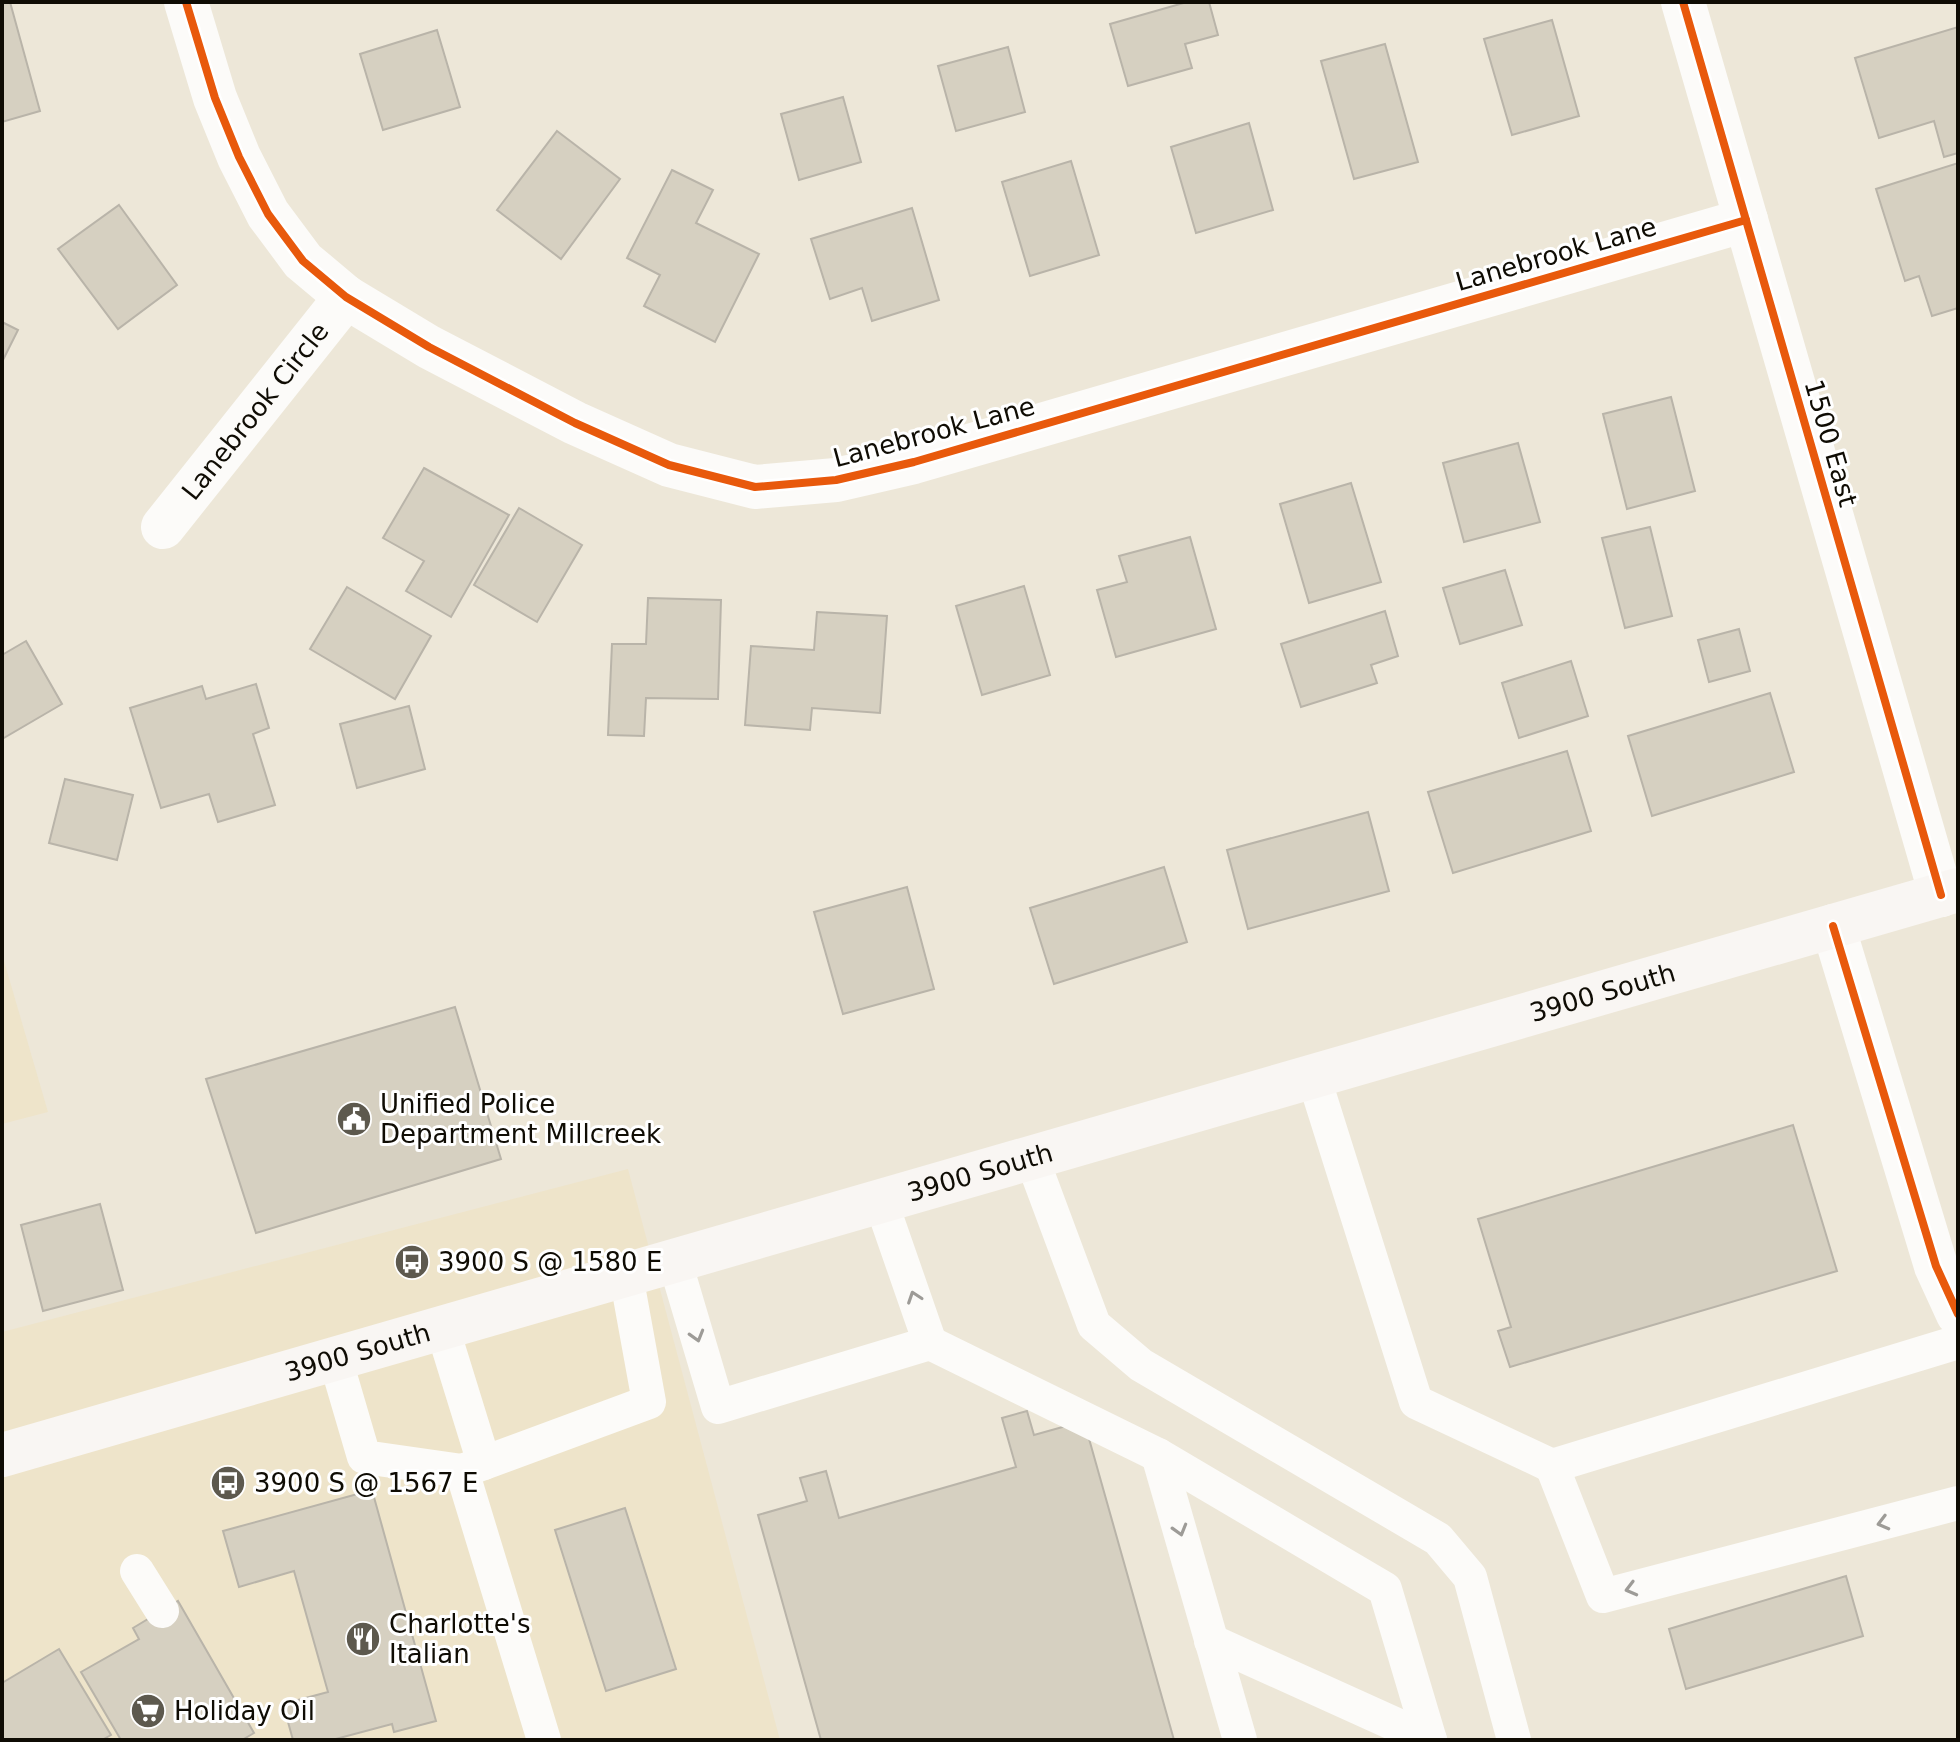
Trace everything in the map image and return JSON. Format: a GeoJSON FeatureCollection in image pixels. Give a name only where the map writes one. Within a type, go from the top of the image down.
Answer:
{"type":"FeatureCollection","features":[{"type":"Feature","properties":{"kind":"main road","name":"3900 South"},"geometry":{"type":"LineString","coordinates":[[2,1455],[1949,892]]}},
{"type":"Feature","properties":{"kind":"street","name":"Lanebrook Lane"},"geometry":{"type":"LineString","coordinates":[[186,2],[215,98],[239,157],[268,214],[303,261],[346,297],[429,347],[575,423],[669,465],[755,487],[836,480],[914,462],[1746,220]]}},
{"type":"Feature","properties":{"kind":"street","name":"1500 East"},"geometry":{"type":"LineString","coordinates":[[1683,2],[1949,892]]}},
{"type":"Feature","properties":{"kind":"street","name":"Lanebrook Circle"},"geometry":{"type":"LineString","coordinates":[[163,527],[346,297]]}},
{"type":"Feature","properties":{"kind":"street"},"geometry":{"type":"LineString","coordinates":[[1833,926],[1936,1266],[1958,1314]]}},
{"type":"Feature","properties":{"kind":"lane"},"geometry":{"type":"LineString","coordinates":[[1313,1075],[1416,1402],[1552,1466],[1958,1342]]}},
{"type":"Feature","properties":{"kind":"lane"},"geometry":{"type":"LineString","coordinates":[[1031,1156],[1094,1325],[1141,1365],[1438,1539],[1470,1577],[1514,1740]]}},
{"type":"Feature","properties":{"kind":"lane"},"geometry":{"type":"LineString","coordinates":[[880,1199],[930,1343]]}},
{"type":"Feature","properties":{"kind":"lane"},"geometry":{"type":"LineString","coordinates":[[675,1262],[718,1407],[930,1343],[1158,1455],[1385,1589],[1430,1740]]}},
{"type":"Feature","properties":{"kind":"lane"},"geometry":{"type":"LineString","coordinates":[[335,1358],[364,1457],[473,1467],[649,1402],[626,1275]]}},
{"type":"Feature","properties":{"kind":"lane"},"geometry":{"type":"LineString","coordinates":[[442,1327],[473,1467],[544,1740]]}},
{"type":"Feature","properties":{"kind":"lane"},"geometry":{"type":"LineString","coordinates":[[1158,1455],[1240,1740]]}},
{"type":"Feature","properties":{"kind":"lane"},"geometry":{"type":"LineString","coordinates":[[1552,1466],[1603,1596],[1958,1503]]}},
{"type":"Feature","properties":{"kind":"lane"},"geometry":{"type":"LineString","coordinates":[[137,1571],[162,1611]]}},
{"type":"Feature","properties":{"kind":"lane"},"geometry":{"type":"LineString","coordinates":[[1211,1641],[1430,1740]]}},
{"type":"Feature","properties":{"kind":"shaded area"},"geometry":{"type":"Polygon","coordinates":[[[2,954],[48,1112],[2,1124],[2,954]]]}},
{"type":"Feature","properties":{"kind":"shaded area"},"geometry":{"type":"Polygon","coordinates":[[[628,1169],[780,1740],[2,1740],[2,1332],[628,1169]]]}},
{"type":"Feature","properties":{"kind":"building"},"geometry":{"type":"Polygon","coordinates":[[[2,2],[10,2],[40,111],[2,122],[2,2]]]}},
{"type":"Feature","properties":{"kind":"building"},"geometry":{"type":"Polygon","coordinates":[[[1187,2],[1209,2],[1218,35],[1185,44],[1192,68],[1128,86],[1110,24],[1187,2]]]}},
{"type":"Feature","properties":{"kind":"building"},"geometry":{"type":"Polygon","coordinates":[[[1552,20],[1579,116],[1512,135],[1484,39],[1552,20]]]}},
{"type":"Feature","properties":{"kind":"building"},"geometry":{"type":"Polygon","coordinates":[[[1958,27],[1958,153],[1944,157],[1934,121],[1879,138],[1855,58],[1958,27]]]}},
{"type":"Feature","properties":{"kind":"building"},"geometry":{"type":"Polygon","coordinates":[[[437,30],[460,107],[383,130],[360,54],[437,30]]]}},
{"type":"Feature","properties":{"kind":"building"},"geometry":{"type":"Polygon","coordinates":[[[1385,44],[1418,162],[1354,179],[1321,61],[1385,44]]]}},
{"type":"Feature","properties":{"kind":"building"},"geometry":{"type":"Polygon","coordinates":[[[1008,47],[1025,112],[956,131],[938,66],[1008,47]]]}},
{"type":"Feature","properties":{"kind":"building"},"geometry":{"type":"Polygon","coordinates":[[[843,97],[861,162],[799,180],[781,114],[843,97]]]}},
{"type":"Feature","properties":{"kind":"building"},"geometry":{"type":"Polygon","coordinates":[[[1249,123],[1273,210],[1196,233],[1171,147],[1249,123]]]}},
{"type":"Feature","properties":{"kind":"building"},"geometry":{"type":"Polygon","coordinates":[[[557,131],[620,179],[561,259],[497,210],[557,131]]]}},
{"type":"Feature","properties":{"kind":"building"},"geometry":{"type":"Polygon","coordinates":[[[1071,161],[1099,255],[1030,276],[1002,182],[1071,161]]]}},
{"type":"Feature","properties":{"kind":"building"},"geometry":{"type":"Polygon","coordinates":[[[1958,163],[1958,308],[1932,316],[1919,276],[1905,281],[1876,189],[1958,163]]]}},
{"type":"Feature","properties":{"kind":"building"},"geometry":{"type":"Polygon","coordinates":[[[672,170],[713,190],[696,223],[759,254],[715,342],[644,306],[660,275],[627,258],[672,170]]]}},
{"type":"Feature","properties":{"kind":"building"},"geometry":{"type":"Polygon","coordinates":[[[119,205],[177,285],[118,329],[58,249],[119,205]]]}},
{"type":"Feature","properties":{"kind":"building"},"geometry":{"type":"Polygon","coordinates":[[[912,208],[939,300],[872,321],[862,288],[830,299],[811,239],[912,208]]]}},
{"type":"Feature","properties":{"kind":"building"},"geometry":{"type":"Polygon","coordinates":[[[2,322],[18,330],[2,362],[2,322]]]}},
{"type":"Feature","properties":{"kind":"building"},"geometry":{"type":"Polygon","coordinates":[[[1671,397],[1695,491],[1627,509],[1603,414],[1671,397]]]}},
{"type":"Feature","properties":{"kind":"building"},"geometry":{"type":"Polygon","coordinates":[[[1518,443],[1540,522],[1464,542],[1443,463],[1518,443]]]}},
{"type":"Feature","properties":{"kind":"building"},"geometry":{"type":"Polygon","coordinates":[[[424,468],[509,515],[451,617],[406,591],[424,561],[383,538],[424,468]]]}},
{"type":"Feature","properties":{"kind":"building"},"geometry":{"type":"Polygon","coordinates":[[[1351,483],[1381,582],[1309,603],[1280,504],[1351,483]]]}},
{"type":"Feature","properties":{"kind":"building"},"geometry":{"type":"Polygon","coordinates":[[[519,508],[582,545],[537,622],[474,585],[519,508]]]}},
{"type":"Feature","properties":{"kind":"building"},"geometry":{"type":"Polygon","coordinates":[[[1650,527],[1672,616],[1625,628],[1602,538],[1650,527]]]}},
{"type":"Feature","properties":{"kind":"building"},"geometry":{"type":"Polygon","coordinates":[[[1190,537],[1216,629],[1116,657],[1097,590],[1127,582],[1119,556],[1190,537]]]}},
{"type":"Feature","properties":{"kind":"building"},"geometry":{"type":"Polygon","coordinates":[[[1505,570],[1522,625],[1460,644],[1443,588],[1505,570]]]}},
{"type":"Feature","properties":{"kind":"building"},"geometry":{"type":"Polygon","coordinates":[[[1024,586],[1050,675],[982,695],[956,606],[1024,586]]]}},
{"type":"Feature","properties":{"kind":"building"},"geometry":{"type":"Polygon","coordinates":[[[347,587],[431,636],[395,699],[310,649],[347,587]]]}},
{"type":"Feature","properties":{"kind":"building"},"geometry":{"type":"Polygon","coordinates":[[[648,598],[721,600],[718,699],[646,698],[644,736],[608,735],[612,644],[646,644],[648,598]]]}},
{"type":"Feature","properties":{"kind":"building"},"geometry":{"type":"Polygon","coordinates":[[[1385,611],[1398,656],[1371,665],[1377,683],[1301,707],[1281,644],[1385,611]]]}},
{"type":"Feature","properties":{"kind":"building"},"geometry":{"type":"Polygon","coordinates":[[[817,612],[887,616],[880,713],[812,708],[810,730],[745,725],[751,646],[814,650],[817,612]]]}},
{"type":"Feature","properties":{"kind":"building"},"geometry":{"type":"Polygon","coordinates":[[[1739,629],[1750,671],[1709,682],[1698,640],[1739,629]]]}},
{"type":"Feature","properties":{"kind":"building"},"geometry":{"type":"Polygon","coordinates":[[[26,641],[62,704],[2,739],[2,655],[26,641]]]}},
{"type":"Feature","properties":{"kind":"building"},"geometry":{"type":"Polygon","coordinates":[[[1571,661],[1588,716],[1519,738],[1502,683],[1571,661]]]}},
{"type":"Feature","properties":{"kind":"building"},"geometry":{"type":"Polygon","coordinates":[[[256,684],[269,728],[253,734],[275,805],[218,822],[209,794],[161,808],[130,708],[202,686],[206,699],[256,684]]]}},
{"type":"Feature","properties":{"kind":"building"},"geometry":{"type":"Polygon","coordinates":[[[1770,693],[1794,772],[1652,816],[1628,736],[1770,693]]]}},
{"type":"Feature","properties":{"kind":"building"},"geometry":{"type":"Polygon","coordinates":[[[409,706],[425,769],[357,788],[340,724],[409,706]]]}},
{"type":"Feature","properties":{"kind":"building"},"geometry":{"type":"Polygon","coordinates":[[[1567,751],[1591,831],[1453,873],[1428,792],[1567,751]]]}},
{"type":"Feature","properties":{"kind":"building"},"geometry":{"type":"Polygon","coordinates":[[[65,779],[133,795],[117,860],[49,843],[65,779]]]}},
{"type":"Feature","properties":{"kind":"building"},"geometry":{"type":"Polygon","coordinates":[[[1368,812],[1389,891],[1248,929],[1227,850],[1368,812]]]}},
{"type":"Feature","properties":{"kind":"building"},"geometry":{"type":"Polygon","coordinates":[[[1164,867],[1187,942],[1054,984],[1030,908],[1164,867]]]}},
{"type":"Feature","properties":{"kind":"building"},"geometry":{"type":"Polygon","coordinates":[[[907,887],[934,989],[843,1014],[814,912],[907,887]]]}},
{"type":"Feature","properties":{"kind":"building","name":"Unified Police Department Millcreek"},"geometry":{"type":"Polygon","coordinates":[[[455,1007],[501,1159],[256,1233],[206,1079],[455,1007]]]}},
{"type":"Feature","properties":{"kind":"building"},"geometry":{"type":"Polygon","coordinates":[[[1793,1125],[1837,1271],[1510,1367],[1498,1331],[1511,1327],[1478,1219],[1793,1125]]]}},
{"type":"Feature","properties":{"kind":"building"},"geometry":{"type":"Polygon","coordinates":[[[100,1204],[123,1290],[43,1311],[21,1225],[100,1204]]]}},
{"type":"Feature","properties":{"kind":"building"},"geometry":{"type":"Polygon","coordinates":[[[1027,1411],[1034,1435],[1084,1421],[1174,1740],[821,1740],[758,1515],[807,1501],[800,1478],[826,1471],[839,1518],[1016,1467],[1002,1418],[1027,1411]]]}},
{"type":"Feature","properties":{"kind":"building","name":"Charlotte's Italian"},"geometry":{"type":"Polygon","coordinates":[[[372,1490],[436,1721],[394,1732],[392,1724],[332,1740],[293,1740],[283,1704],[328,1692],[294,1571],[239,1587],[223,1531],[372,1490]]]}},
{"type":"Feature","properties":{"kind":"building"},"geometry":{"type":"Polygon","coordinates":[[[625,1508],[676,1669],[606,1691],[555,1530],[625,1508]]]}},
{"type":"Feature","properties":{"kind":"building"},"geometry":{"type":"Polygon","coordinates":[[[1846,1576],[1863,1636],[1686,1689],[1669,1629],[1846,1576]]]}},
{"type":"Feature","properties":{"kind":"building"},"geometry":{"type":"Polygon","coordinates":[[[178,1601],[254,1733],[242,1740],[121,1740],[81,1672],[139,1639],[133,1628],[178,1601]]]}},
{"type":"Feature","properties":{"kind":"building"},"geometry":{"type":"Polygon","coordinates":[[[59,1649],[111,1735],[102,1740],[2,1740],[2,1683],[59,1649]]]}},
{"type":"Feature","properties":{"kind":"cycle path"},"geometry":{"type":"LineString","coordinates":[[186,2],[215,98],[239,157],[268,214],[303,261],[346,297],[429,347],[575,423],[669,465],[755,487],[836,480],[914,462],[1746,220]]}},
{"type":"Feature","properties":{"kind":"cycle path"},"geometry":{"type":"LineString","coordinates":[[1683,2],[1941,895]]}},
{"type":"Feature","properties":{"kind":"cycle path"},"geometry":{"type":"LineString","coordinates":[[1833,926],[1936,1266],[1958,1314]]}},
{"type":"Feature","properties":{"kind":"place","name":"Unified Police Department Millcreek"},"geometry":{"type":"Point","coordinates":[354,1119]}},
{"type":"Feature","properties":{"kind":"place","name":"3900 S @ 1580 E"},"geometry":{"type":"Point","coordinates":[412,1262]}},
{"type":"Feature","properties":{"kind":"place","name":"3900 S @ 1567 E"},"geometry":{"type":"Point","coordinates":[228,1483]}},
{"type":"Feature","properties":{"kind":"place","name":"Charlotte's Italian"},"geometry":{"type":"Point","coordinates":[363,1639]}},
{"type":"Feature","properties":{"kind":"place","name":"Holiday Oil"},"geometry":{"type":"Point","coordinates":[148,1711]}}]}
